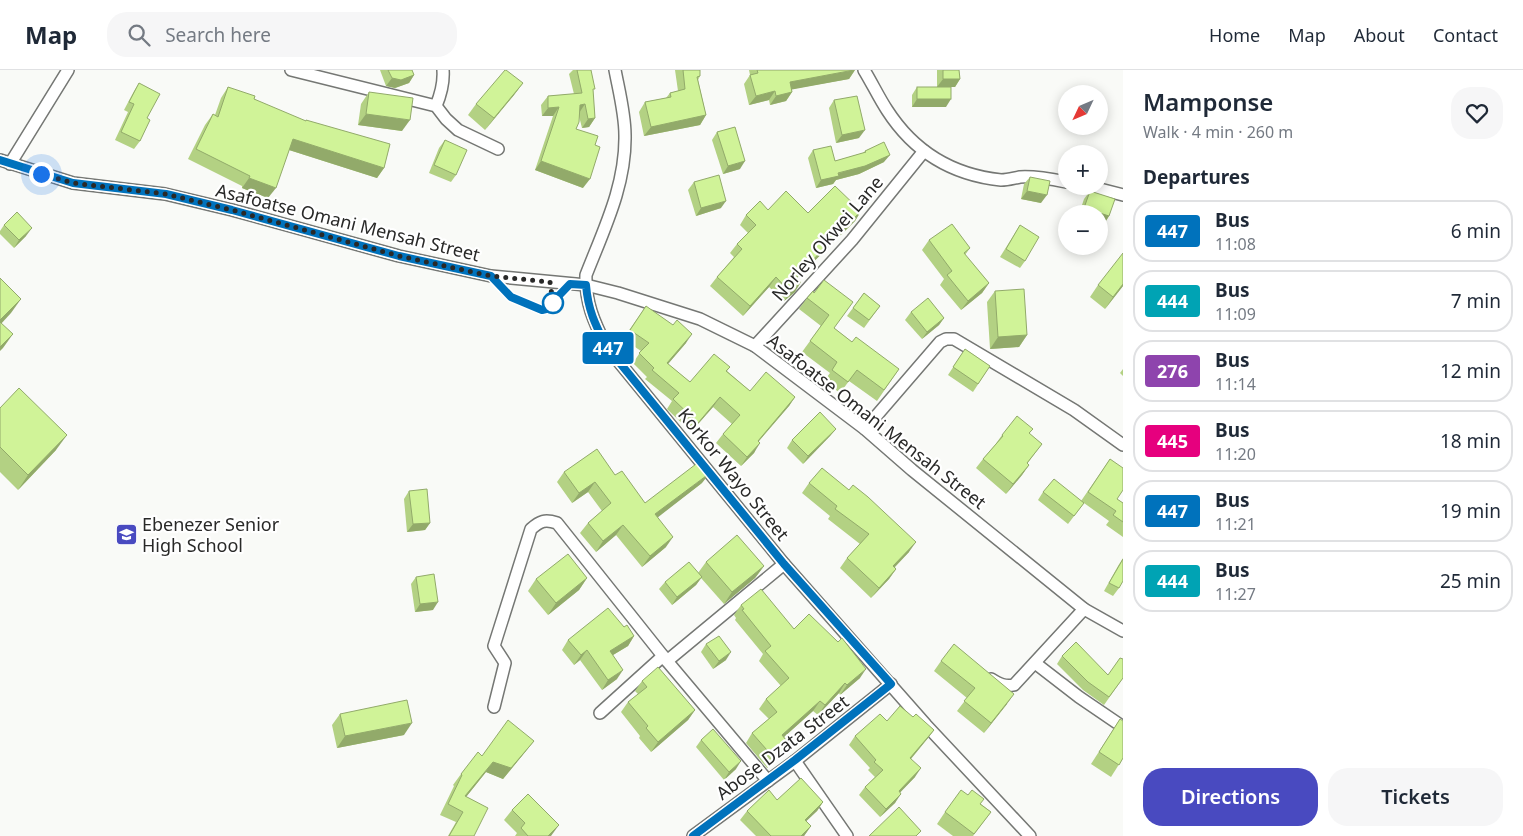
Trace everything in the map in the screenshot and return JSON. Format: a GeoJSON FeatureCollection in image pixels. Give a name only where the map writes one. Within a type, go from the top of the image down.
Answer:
{"type":"FeatureCollection","features":[{"type":"Feature","properties":{"kind":"street"},"geometry":{"type":"LineString","coordinates":[[5,162],[68,70]]}},
{"type":"Feature","properties":{"kind":"street"},"geometry":{"type":"LineString","coordinates":[[291,70],[436,106],[458,130],[498,149]]}},
{"type":"Feature","properties":{"kind":"street"},"geometry":{"type":"LineString","coordinates":[[436,106],[444,81],[443,70]]}},
{"type":"Feature","properties":{"kind":"street","name":"Korkor Wayo Street"},"geometry":{"type":"LineString","coordinates":[[616,70],[625,134],[623,166],[616,199],[586,275],[588,305],[606,346],[784,564],[926,725],[1030,836]]}},
{"type":"Feature","properties":{"kind":"street"},"geometry":{"type":"LineString","coordinates":[[864,70],[888,112],[918,147],[948,167],[979,177],[1004,180],[1021,177],[1058,181]]}},
{"type":"Feature","properties":{"kind":"street","name":"Norley Okwei Lane"},"geometry":{"type":"LineString","coordinates":[[756,346],[852,240],[924,151]]}},
{"type":"Feature","properties":{"kind":"street","name":"Asafoatse Omani Mensah Street"},"geometry":{"type":"LineString","coordinates":[[5,162],[73,183],[166,194],[232,210],[399,256],[491,276],[586,285],[618,292],[700,318],[756,346],[866,430],[1084,609],[1123,631]]}},
{"type":"Feature","properties":{"kind":"street"},"geometry":{"type":"LineString","coordinates":[[1108,191],[1123,194]]}},
{"type":"Feature","properties":{"kind":"street"},"geometry":{"type":"LineString","coordinates":[[866,430],[940,342],[946,339],[954,339],[1074,410],[1123,445]]}},
{"type":"Feature","properties":{"kind":"street"},"geometry":{"type":"LineString","coordinates":[[494,707],[505,663],[494,646],[531,529],[539,522],[546,520],[557,523],[665,658],[768,780]]}},
{"type":"Feature","properties":{"kind":"street"},"geometry":{"type":"LineString","coordinates":[[600,713],[665,658],[784,564]]}},
{"type":"Feature","properties":{"kind":"street"},"geometry":{"type":"LineString","coordinates":[[988,676],[1001,685],[1014,685],[1084,609]]}},
{"type":"Feature","properties":{"kind":"street"},"geometry":{"type":"LineString","coordinates":[[1035,663],[1079,697],[1123,727]]}},
{"type":"Feature","properties":{"kind":"street","name":"Abose Dzata Street"},"geometry":{"type":"LineString","coordinates":[[693,836],[795,760],[891,684]]}},
{"type":"Feature","properties":{"kind":"street"},"geometry":{"type":"LineString","coordinates":[[795,760],[847,836]]}},
{"type":"Feature","properties":{"kind":"building"},"geometry":{"type":"Polygon","coordinates":[[[388,70],[412,70],[414,75],[401,80],[392,78],[388,70]]]}},
{"type":"Feature","properties":{"kind":"building"},"geometry":{"type":"Polygon","coordinates":[[[505,70],[523,83],[494,118],[476,104],[505,70]]]}},
{"type":"Feature","properties":{"kind":"building"},"geometry":{"type":"Polygon","coordinates":[[[577,70],[591,70],[595,89],[593,89],[595,118],[588,119],[585,104],[580,105],[579,122],[576,129],[598,136],[595,145],[600,147],[590,179],[541,161],[559,107],[548,108],[548,96],[582,93],[577,70]]]}},
{"type":"Feature","properties":{"kind":"building"},"geometry":{"type":"Polygon","coordinates":[[[683,70],[700,70],[700,76],[697,77],[706,115],[651,127],[645,102],[671,97],[670,93],[685,89],[683,70]]]}},
{"type":"Feature","properties":{"kind":"building"},"geometry":{"type":"Polygon","coordinates":[[[757,70],[854,70],[790,82],[792,92],[776,96],[775,91],[756,96],[750,75],[758,73],[757,70]]]}},
{"type":"Feature","properties":{"kind":"building"},"geometry":{"type":"Polygon","coordinates":[[[943,70],[959,70],[960,79],[943,79],[943,70]]]}},
{"type":"Feature","properties":{"kind":"building"},"geometry":{"type":"Polygon","coordinates":[[[139,83],[160,94],[147,118],[150,120],[140,141],[121,132],[134,104],[129,102],[139,83]]]}},
{"type":"Feature","properties":{"kind":"building"},"geometry":{"type":"Polygon","coordinates":[[[228,87],[255,96],[254,99],[306,121],[390,144],[384,168],[293,139],[276,188],[249,178],[250,176],[196,149],[213,114],[218,117],[228,87]]]}},
{"type":"Feature","properties":{"kind":"building"},"geometry":{"type":"Polygon","coordinates":[[[917,87],[951,87],[951,99],[917,99],[917,87]]]}},
{"type":"Feature","properties":{"kind":"building"},"geometry":{"type":"Polygon","coordinates":[[[369,92],[413,98],[410,120],[366,114],[369,92]]]}},
{"type":"Feature","properties":{"kind":"building"},"geometry":{"type":"Polygon","coordinates":[[[857,96],[865,130],[842,135],[834,100],[857,96]]]}},
{"type":"Feature","properties":{"kind":"building"},"geometry":{"type":"Polygon","coordinates":[[[735,127],[745,161],[728,166],[717,132],[735,127]]]}},
{"type":"Feature","properties":{"kind":"building"},"geometry":{"type":"Polygon","coordinates":[[[445,140],[467,150],[456,175],[434,165],[445,140]]]}},
{"type":"Feature","properties":{"kind":"building"},"geometry":{"type":"Polygon","coordinates":[[[884,142],[890,155],[865,166],[838,173],[839,176],[821,180],[813,150],[831,146],[835,161],[866,152],[884,142]]]}},
{"type":"Feature","properties":{"kind":"building"},"geometry":{"type":"Polygon","coordinates":[[[719,175],[726,201],[701,208],[694,182],[719,175]]]}},
{"type":"Feature","properties":{"kind":"building"},"geometry":{"type":"Polygon","coordinates":[[[1030,177],[1050,181],[1047,195],[1027,191],[1030,177]]]}},
{"type":"Feature","properties":{"kind":"building"},"geometry":{"type":"Polygon","coordinates":[[[835,186],[861,211],[796,277],[801,282],[790,292],[776,277],[750,306],[717,277],[742,249],[737,244],[756,225],[746,215],[760,201],[768,210],[786,191],[808,213],[835,186]]]}},
{"type":"Feature","properties":{"kind":"building"},"geometry":{"type":"Polygon","coordinates":[[[1089,195],[1102,195],[1115,199],[1109,216],[1108,205],[1085,205],[1089,195]]]}},
{"type":"Feature","properties":{"kind":"building"},"geometry":{"type":"Polygon","coordinates":[[[17,212],[32,228],[19,240],[4,225],[17,212]]]}},
{"type":"Feature","properties":{"kind":"building"},"geometry":{"type":"Polygon","coordinates":[[[952,224],[970,248],[964,253],[989,283],[968,301],[947,275],[952,271],[929,240],[952,224]]]}},
{"type":"Feature","properties":{"kind":"building"},"geometry":{"type":"Polygon","coordinates":[[[1020,225],[1039,237],[1025,261],[1006,249],[1020,225]]]}},
{"type":"Feature","properties":{"kind":"building"},"geometry":{"type":"Polygon","coordinates":[[[1123,253],[1123,284],[1113,297],[1098,285],[1123,253]]]}},
{"type":"Feature","properties":{"kind":"building"},"geometry":{"type":"Polygon","coordinates":[[[0,278],[21,299],[0,320],[0,278]]]}},
{"type":"Feature","properties":{"kind":"building"},"geometry":{"type":"Polygon","coordinates":[[[824,280],[853,302],[834,328],[852,342],[856,337],[899,369],[884,390],[857,370],[848,382],[832,370],[837,362],[810,341],[829,315],[807,298],[813,291],[814,293],[824,280]]]}},
{"type":"Feature","properties":{"kind":"building"},"geometry":{"type":"Polygon","coordinates":[[[1024,289],[1027,335],[998,337],[995,291],[1024,289]]]}},
{"type":"Feature","properties":{"kind":"building"},"geometry":{"type":"Polygon","coordinates":[[[864,293],[880,306],[869,320],[853,308],[864,293]]]}},
{"type":"Feature","properties":{"kind":"building"},"geometry":{"type":"Polygon","coordinates":[[[928,298],[944,318],[927,332],[911,312],[928,298]]]}},
{"type":"Feature","properties":{"kind":"building"},"geometry":{"type":"Polygon","coordinates":[[[646,306],[673,325],[677,320],[692,334],[667,363],[690,382],[714,354],[730,367],[726,371],[750,391],[766,372],[795,397],[747,457],[723,434],[740,415],[720,397],[698,423],[673,399],[679,393],[652,370],[654,368],[639,353],[649,343],[630,330],[646,306]]]}},
{"type":"Feature","properties":{"kind":"building"},"geometry":{"type":"Polygon","coordinates":[[[0,322],[13,334],[0,347],[0,322]]]}},
{"type":"Feature","properties":{"kind":"building"},"geometry":{"type":"Polygon","coordinates":[[[965,349],[990,366],[978,384],[953,367],[965,349]]]}},
{"type":"Feature","properties":{"kind":"building"},"geometry":{"type":"Polygon","coordinates":[[[19,388],[67,435],[28,475],[0,447],[0,408],[19,388]]]}},
{"type":"Feature","properties":{"kind":"building"},"geometry":{"type":"Polygon","coordinates":[[[820,412],[836,429],[808,456],[792,440],[820,412]]]}},
{"type":"Feature","properties":{"kind":"building"},"geometry":{"type":"Polygon","coordinates":[[[1017,416],[1033,429],[1029,433],[1042,444],[1027,463],[1029,465],[1013,484],[983,459],[1017,416]]]}},
{"type":"Feature","properties":{"kind":"building"},"geometry":{"type":"Polygon","coordinates":[[[597,449],[615,475],[622,471],[645,503],[700,461],[710,473],[655,514],[673,537],[650,556],[623,525],[603,541],[588,523],[611,503],[595,482],[579,493],[564,472],[597,449]]]}},
{"type":"Feature","properties":{"kind":"building"},"geometry":{"type":"Polygon","coordinates":[[[1110,459],[1123,468],[1123,490],[1117,499],[1123,503],[1123,522],[1113,515],[1116,511],[1088,492],[1110,459]]]}},
{"type":"Feature","properties":{"kind":"building"},"geometry":{"type":"Polygon","coordinates":[[[822,468],[849,490],[853,485],[916,542],[893,566],[896,569],[879,588],[847,558],[869,534],[835,509],[837,506],[809,483],[822,468]]]}},
{"type":"Feature","properties":{"kind":"building"},"geometry":{"type":"Polygon","coordinates":[[[1054,479],[1084,503],[1074,516],[1043,492],[1054,479]]]}},
{"type":"Feature","properties":{"kind":"building"},"geometry":{"type":"Polygon","coordinates":[[[427,489],[430,523],[413,524],[409,491],[427,489]]]}},
{"type":"Feature","properties":{"kind":"building"},"geometry":{"type":"Polygon","coordinates":[[[737,535],[764,566],[732,592],[706,562],[737,535]]]}},
{"type":"Feature","properties":{"kind":"building"},"geometry":{"type":"Polygon","coordinates":[[[568,554],[587,578],[556,603],[536,579],[568,554]]]}},
{"type":"Feature","properties":{"kind":"building"},"geometry":{"type":"Polygon","coordinates":[[[1123,559],[1123,581],[1119,588],[1109,583],[1123,559]]]}},
{"type":"Feature","properties":{"kind":"building"},"geometry":{"type":"Polygon","coordinates":[[[689,562],[702,577],[677,597],[665,582],[689,562]]]}},
{"type":"Feature","properties":{"kind":"building"},"geometry":{"type":"Polygon","coordinates":[[[434,574],[438,602],[420,604],[416,577],[434,574]]]}},
{"type":"Feature","properties":{"kind":"building"},"geometry":{"type":"Polygon","coordinates":[[[761,589],[794,629],[809,614],[838,642],[842,638],[866,669],[847,685],[845,683],[825,705],[820,701],[782,735],[790,745],[774,758],[752,733],[777,712],[766,699],[789,678],[765,651],[771,646],[742,610],[744,609],[741,605],[761,589]]]}},
{"type":"Feature","properties":{"kind":"building"},"geometry":{"type":"Polygon","coordinates":[[[608,608],[624,627],[627,625],[634,636],[610,651],[623,670],[608,680],[587,650],[581,655],[568,640],[608,608]]]}},
{"type":"Feature","properties":{"kind":"building"},"geometry":{"type":"Polygon","coordinates":[[[719,636],[731,652],[719,661],[706,644],[719,636]]]}},
{"type":"Feature","properties":{"kind":"building"},"geometry":{"type":"Polygon","coordinates":[[[1076,642],[1108,675],[1120,658],[1123,659],[1123,678],[1109,697],[1088,682],[1062,656],[1076,642]]]}},
{"type":"Feature","properties":{"kind":"building"},"geometry":{"type":"Polygon","coordinates":[[[954,644],[1014,694],[991,723],[964,701],[975,688],[941,661],[954,644]]]}},
{"type":"Feature","properties":{"kind":"building"},"geometry":{"type":"Polygon","coordinates":[[[658,667],[695,710],[658,742],[646,728],[648,726],[628,702],[647,687],[642,681],[658,667]]]}},
{"type":"Feature","properties":{"kind":"building"},"geometry":{"type":"Polygon","coordinates":[[[407,700],[412,723],[345,736],[340,714],[407,700]]]}},
{"type":"Feature","properties":{"kind":"building"},"geometry":{"type":"Polygon","coordinates":[[[900,706],[913,717],[916,714],[934,730],[910,758],[921,768],[899,791],[901,794],[886,809],[865,787],[883,770],[874,762],[876,760],[855,736],[880,714],[887,721],[900,706]]]}},
{"type":"Feature","properties":{"kind":"building"},"geometry":{"type":"Polygon","coordinates":[[[1120,719],[1123,721],[1123,758],[1119,765],[1099,752],[1120,719]]]}},
{"type":"Feature","properties":{"kind":"building"},"geometry":{"type":"Polygon","coordinates":[[[508,720],[534,741],[511,768],[493,762],[465,796],[488,808],[474,836],[449,836],[463,812],[448,804],[461,774],[478,752],[482,756],[508,720]]]}},
{"type":"Feature","properties":{"kind":"building"},"geometry":{"type":"Polygon","coordinates":[[[713,729],[741,761],[729,772],[701,740],[713,729]]]}},
{"type":"Feature","properties":{"kind":"building"},"geometry":{"type":"Polygon","coordinates":[[[801,778],[823,802],[805,820],[811,826],[801,836],[771,836],[747,811],[769,790],[777,800],[801,778]]]}},
{"type":"Feature","properties":{"kind":"building"},"geometry":{"type":"Polygon","coordinates":[[[961,790],[968,795],[972,790],[984,799],[980,804],[991,812],[974,834],[945,812],[961,790]]]}},
{"type":"Feature","properties":{"kind":"building"},"geometry":{"type":"Polygon","coordinates":[[[528,794],[559,825],[548,836],[528,836],[521,828],[525,823],[512,810],[528,794]]]}},
{"type":"Feature","properties":{"kind":"building"},"geometry":{"type":"Polygon","coordinates":[[[899,807],[921,831],[916,836],[869,836],[899,807]]]}},
{"type":"Feature","properties":{"kind":"bus line","name":"447"},"geometry":{"type":"LineString","coordinates":[[0,160],[73,183],[166,194],[232,210],[399,256],[491,276],[511,297],[542,310],[546,309],[558,298],[570,284],[586,285],[588,305],[606,346],[784,564],[891,684],[795,760],[693,836]]}},
{"type":"Feature","properties":{"kind":"place","name":"Ebenezer Senior High School"},"geometry":{"type":"Point","coordinates":[126,534]}},
{"type":"Feature","properties":{"kind":"route"},"geometry":{"type":"LineString","coordinates":[[41,174],[73,183],[166,194],[232,210],[399,256],[491,276],[550,282],[553,303]]}}]}
